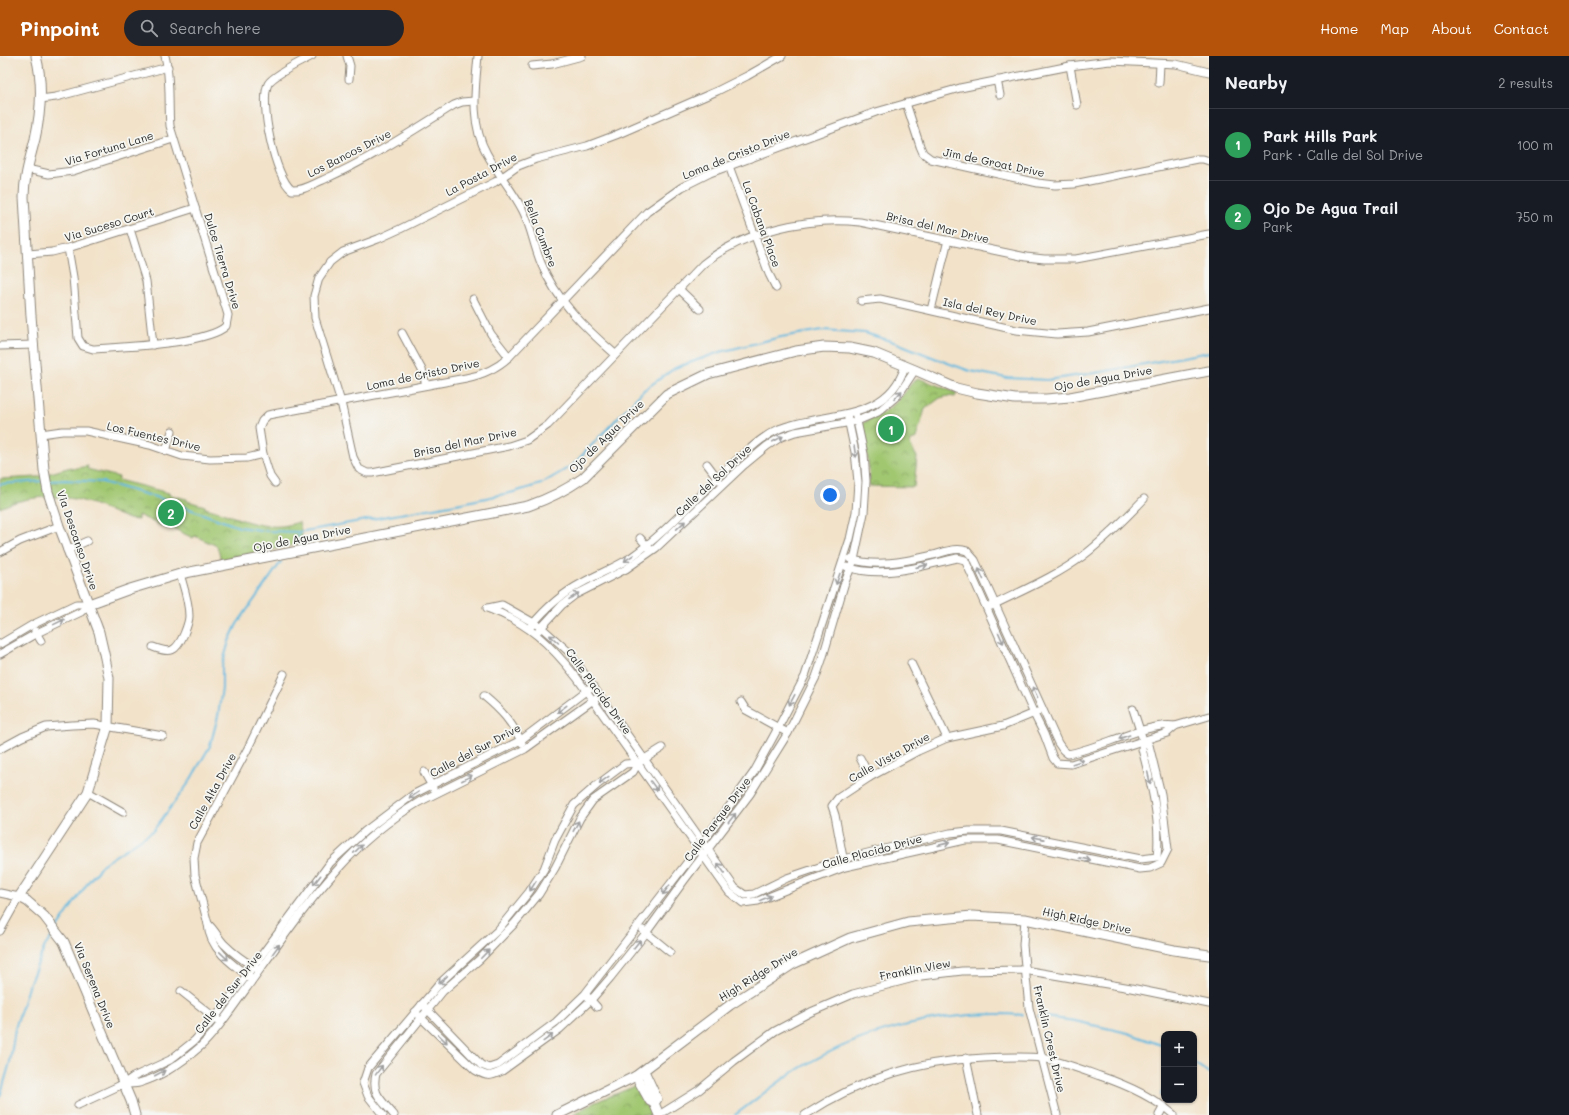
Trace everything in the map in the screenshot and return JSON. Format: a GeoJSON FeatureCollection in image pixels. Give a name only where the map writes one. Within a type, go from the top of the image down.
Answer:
{"type":"FeatureCollection","features":[{"type":"Feature","properties":{"kind":"street","name":"Via Descanso Drive"},"geometry":{"type":"LineString","coordinates":[[0,931],[19,897],[88,792],[108,726],[109,678],[99,632],[67,550],[46,483],[34,345],[24,198],[27,169],[36,136],[40,99],[40,81],[36,56]]}},
{"type":"Feature","properties":{"kind":"street","name":"Dulce Tierra Drive"},"geometry":{"type":"LineString","coordinates":[[68,248],[73,277],[78,338],[83,346],[93,349],[174,342],[219,331],[228,323],[228,315],[173,139],[168,111],[170,89],[165,56]]}},
{"type":"Feature","properties":{"kind":"street","name":"Los Bancos Drive"},"geometry":{"type":"LineString","coordinates":[[312,56],[270,80],[266,89],[266,116],[270,138],[284,181],[292,190],[303,188],[339,173],[384,149],[454,106],[462,102],[474,101]]}},
{"type":"Feature","properties":{"kind":"street"},"geometry":{"type":"LineString","coordinates":[[347,56],[350,66],[349,79]]}},
{"type":"Feature","properties":{"kind":"street","name":"Bella Cumbre"},"geometry":{"type":"LineString","coordinates":[[478,56],[474,101],[477,128],[484,148],[523,211],[545,273],[562,301],[588,330],[615,354]]}},
{"type":"Feature","properties":{"kind":"street"},"geometry":{"type":"LineString","coordinates":[[532,66],[552,64],[582,56]]}},
{"type":"Feature","properties":{"kind":"street","name":"La Posta Drive"},"geometry":{"type":"LineString","coordinates":[[341,402],[314,318],[313,305],[315,288],[330,262],[343,252],[400,229],[495,182],[518,166],[530,161],[587,146],[616,134],[716,91],[747,76],[782,56]]}},
{"type":"Feature","properties":{"kind":"street","name":"Loma de Cristo Drive"},"geometry":{"type":"LineString","coordinates":[[275,483],[270,476],[263,454],[259,428],[262,421],[268,416],[483,374],[494,368],[509,357],[647,212],[696,179],[876,112],[997,80],[1110,59],[1160,64],[1176,64],[1209,72]]}},
{"type":"Feature","properties":{"kind":"street"},"geometry":{"type":"LineString","coordinates":[[1159,83],[1160,64]]}},
{"type":"Feature","properties":{"kind":"street"},"geometry":{"type":"LineString","coordinates":[[1070,66],[1076,105]]}},
{"type":"Feature","properties":{"kind":"street"},"geometry":{"type":"LineString","coordinates":[[40,99],[56,97],[168,68]]}},
{"type":"Feature","properties":{"kind":"street"},"geometry":{"type":"LineString","coordinates":[[997,80],[1000,94]]}},
{"type":"Feature","properties":{"kind":"street","name":"Jim de Groat Drive"},"geometry":{"type":"LineString","coordinates":[[906,103],[923,153],[931,159],[1038,183],[1055,185],[1074,184],[1197,159],[1209,161]]}},
{"type":"Feature","properties":{"kind":"street","name":"Via Fortuna Lane"},"geometry":{"type":"LineString","coordinates":[[27,169],[49,174],[73,171],[173,139]]}},
{"type":"Feature","properties":{"kind":"street","name":"La Cabana Place"},"geometry":{"type":"LineString","coordinates":[[728,166],[754,236],[776,288]]}},
{"type":"Feature","properties":{"kind":"street","name":"Via Suceso Court"},"geometry":{"type":"LineString","coordinates":[[28,254],[52,252],[68,248],[195,208]]}},
{"type":"Feature","properties":{"kind":"street","name":"Brisa del Mar Drive"},"geometry":{"type":"LineString","coordinates":[[341,402],[355,462],[362,471],[372,473],[509,446],[521,442],[538,433],[548,425],[708,259],[733,245],[754,236],[802,223],[833,220],[855,221],[875,224],[1026,258],[1062,260],[1076,259],[1209,234]]}},
{"type":"Feature","properties":{"kind":"street"},"geometry":{"type":"LineString","coordinates":[[130,229],[146,281],[153,344]]}},
{"type":"Feature","properties":{"kind":"street"},"geometry":{"type":"LineString","coordinates":[[931,310],[948,240]]}},
{"type":"Feature","properties":{"kind":"street"},"geometry":{"type":"LineString","coordinates":[[679,289],[700,309]]}},
{"type":"Feature","properties":{"kind":"street"},"geometry":{"type":"LineString","coordinates":[[473,299],[491,334],[509,357]]}},
{"type":"Feature","properties":{"kind":"street","name":"Isla del Rey Drive"},"geometry":{"type":"LineString","coordinates":[[861,301],[880,299],[1016,330],[1057,334],[1088,332],[1209,308]]}},
{"type":"Feature","properties":{"kind":"street"},"geometry":{"type":"LineString","coordinates":[[402,333],[422,370],[426,385]]}},
{"type":"Feature","properties":{"kind":"street"},"geometry":{"type":"LineString","coordinates":[[0,346],[34,345]]}},
{"type":"Feature","properties":{"kind":"street","name":"Ojo de Agua Drive"},"geometry":{"type":"LineString","coordinates":[[0,644],[32,625],[76,604],[89,604],[130,589],[180,574],[528,506],[550,498],[583,478],[667,394],[708,374],[796,351],[824,347],[850,348],[874,353],[956,388],[996,396],[1025,399],[1070,397],[1209,371]]}},
{"type":"Feature","properties":{"kind":"street","name":"Calle del Sol Drive"},"geometry":{"type":"LineString","coordinates":[[529,629],[544,610],[562,595],[598,578],[626,569],[652,551],[767,446],[781,437],[855,412],[877,402],[898,382],[902,375],[904,366]]}},
{"type":"Feature","properties":{"kind":"street","name":"Calle del Sol Drive"},"geometry":{"type":"LineString","coordinates":[[536,634],[562,605],[646,545],[717,478],[767,436],[780,429],[816,424],[857,421],[878,412],[892,402],[904,388],[915,370]]}},
{"type":"Feature","properties":{"kind":"street","name":"Calle Parque Drive"},"geometry":{"type":"LineString","coordinates":[[489,1072],[502,1071],[560,1029],[591,1000],[646,933],[750,794],[788,732],[816,677],[850,568],[854,560],[864,513],[866,491],[864,454],[855,412]]}},
{"type":"Feature","properties":{"kind":"street","name":"Calle Parque Drive"},"geometry":{"type":"LineString","coordinates":[[489,1072],[550,1026],[585,994],[701,845],[754,772],[778,728],[805,676],[843,566],[856,512],[856,452],[847,414]]}},
{"type":"Feature","properties":{"kind":"street","name":"Los Fuentes Drive"},"geometry":{"type":"LineString","coordinates":[[41,434],[62,431],[86,432],[119,438],[182,456],[210,460],[247,458],[263,454]]}},
{"type":"Feature","properties":{"kind":"street"},"geometry":{"type":"LineString","coordinates":[[166,451],[172,431]]}},
{"type":"Feature","properties":{"kind":"street"},"geometry":{"type":"LineString","coordinates":[[707,464],[717,478],[724,484]]}},
{"type":"Feature","properties":{"kind":"street"},"geometry":{"type":"LineString","coordinates":[[857,471],[865,470]]}},
{"type":"Feature","properties":{"kind":"street"},"geometry":{"type":"LineString","coordinates":[[987,608],[1042,582],[1083,556],[1109,534],[1144,499]]}},
{"type":"Feature","properties":{"kind":"street"},"geometry":{"type":"LineString","coordinates":[[856,512],[864,513]]}},
{"type":"Feature","properties":{"kind":"street"},"geometry":{"type":"LineString","coordinates":[[0,552],[20,541],[59,526]]}},
{"type":"Feature","properties":{"kind":"street"},"geometry":{"type":"LineString","coordinates":[[640,538],[652,551]]}},
{"type":"Feature","properties":{"kind":"street"},"geometry":{"type":"LineString","coordinates":[[67,550],[87,541]]}},
{"type":"Feature","properties":{"kind":"street"},"geometry":{"type":"LineString","coordinates":[[845,557],[874,564],[904,561],[956,549],[967,551],[975,560],[1058,743],[1068,754],[1082,752],[1167,724],[1176,726]]}},
{"type":"Feature","properties":{"kind":"street"},"geometry":{"type":"LineString","coordinates":[[964,559],[967,551]]}},
{"type":"Feature","properties":{"kind":"street"},"geometry":{"type":"LineString","coordinates":[[843,566],[877,572],[906,569],[957,558],[964,559],[968,564],[1044,734],[1053,758],[1057,763],[1071,764],[1167,733],[1176,726],[1209,716]]}},
{"type":"Feature","properties":{"kind":"street"},"geometry":{"type":"LineString","coordinates":[[904,561],[906,569]]}},
{"type":"Feature","properties":{"kind":"street"},"geometry":{"type":"LineString","coordinates":[[153,647],[164,651],[172,651],[180,642],[186,629],[190,618],[180,574]]}},
{"type":"Feature","properties":{"kind":"street"},"geometry":{"type":"LineString","coordinates":[[0,654],[37,633],[81,612],[89,604]]}},
{"type":"Feature","properties":{"kind":"street","name":"Calle Placido Drive"},"geometry":{"type":"LineString","coordinates":[[676,810],[644,759],[569,652],[541,627],[502,605],[487,608],[505,614],[529,629],[558,654],[638,763],[676,810],[701,845],[729,892],[743,903],[758,902],[845,867],[965,840],[998,840],[1070,856],[1140,869],[1150,868],[1159,860]]}},
{"type":"Feature","properties":{"kind":"street"},"geometry":{"type":"LineString","coordinates":[[32,625],[41,641]]}},
{"type":"Feature","properties":{"kind":"street"},"geometry":{"type":"LineString","coordinates":[[816,645],[825,648]]}},
{"type":"Feature","properties":{"kind":"street"},"geometry":{"type":"LineString","coordinates":[[1010,659],[1018,656]]}},
{"type":"Feature","properties":{"kind":"street"},"geometry":{"type":"LineString","coordinates":[[911,663],[947,738]]}},
{"type":"Feature","properties":{"kind":"street","name":"Calle Alta Drive"},"geometry":{"type":"LineString","coordinates":[[253,979],[222,955],[213,943],[208,931],[208,924],[195,875],[194,858],[197,843],[247,750],[284,674]]}},
{"type":"Feature","properties":{"kind":"street","name":"Calle del Sur Drive"},"geometry":{"type":"LineString","coordinates":[[78,1105],[123,1084],[138,1083],[176,1065],[201,1046],[247,974],[330,863],[368,834],[414,794],[521,740],[594,686]]}},
{"type":"Feature","properties":{"kind":"street","name":"Calle del Sur Drive"},"geometry":{"type":"LineString","coordinates":[[218,1020],[253,979],[311,900],[368,834],[407,809],[525,749],[600,695]]}},
{"type":"Feature","properties":{"kind":"street"},"geometry":{"type":"LineString","coordinates":[[484,696],[502,711],[521,740],[525,749]]}},
{"type":"Feature","properties":{"kind":"street"},"geometry":{"type":"LineString","coordinates":[[741,702],[746,710],[788,732]]}},
{"type":"Feature","properties":{"kind":"street"},"geometry":{"type":"LineString","coordinates":[[1133,709],[1140,732],[1144,740],[1149,745],[1161,794],[1168,849],[1159,860]]}},
{"type":"Feature","properties":{"kind":"street","name":"Calle Vista Drive"},"geometry":{"type":"LineString","coordinates":[[845,867],[832,806],[838,798],[918,751],[947,738],[1003,726],[1043,710]]}},
{"type":"Feature","properties":{"kind":"street"},"geometry":{"type":"LineString","coordinates":[[0,749],[22,737],[46,727],[94,724],[162,736]]}},
{"type":"Feature","properties":{"kind":"street"},"geometry":{"type":"LineString","coordinates":[[1144,740],[1142,749],[1152,796],[1159,860]]}},
{"type":"Feature","properties":{"kind":"street"},"geometry":{"type":"LineString","coordinates":[[394,1115],[376,1093],[374,1083],[376,1074],[443,991],[480,960],[500,933],[530,892],[544,869],[557,837],[574,805],[625,764],[638,763],[662,748]]}},
{"type":"Feature","properties":{"kind":"street"},"geometry":{"type":"LineString","coordinates":[[1062,764],[1066,752]]}},
{"type":"Feature","properties":{"kind":"street"},"geometry":{"type":"LineString","coordinates":[[860,758],[870,778]]}},
{"type":"Feature","properties":{"kind":"street"},"geometry":{"type":"LineString","coordinates":[[383,1115],[368,1096],[363,1083],[368,1068],[441,982],[500,933],[539,894],[555,868],[580,818],[593,800],[634,772],[638,763]]}},
{"type":"Feature","properties":{"kind":"street"},"geometry":{"type":"LineString","coordinates":[[424,772],[435,794]]}},
{"type":"Feature","properties":{"kind":"street"},"geometry":{"type":"LineString","coordinates":[[743,787],[750,794]]}},
{"type":"Feature","properties":{"kind":"street"},"geometry":{"type":"LineString","coordinates":[[88,792],[123,812]]}},
{"type":"Feature","properties":{"kind":"street"},"geometry":{"type":"LineString","coordinates":[[1152,796],[1161,794]]}},
{"type":"Feature","properties":{"kind":"street","name":"Calle Placido Drive"},"geometry":{"type":"LineString","coordinates":[[706,853],[735,888],[745,895],[754,894],[787,878],[843,859],[950,833],[969,831],[1001,831],[1141,859],[1159,860]]}},
{"type":"Feature","properties":{"kind":"street"},"geometry":{"type":"LineString","coordinates":[[998,840],[1001,831]]}},
{"type":"Feature","properties":{"kind":"street"},"geometry":{"type":"LineString","coordinates":[[557,837],[567,842]]}},
{"type":"Feature","properties":{"kind":"street"},"geometry":{"type":"LineString","coordinates":[[924,840],[926,848]]}},
{"type":"Feature","properties":{"kind":"street"},"geometry":{"type":"LineString","coordinates":[[1070,856],[1071,845]]}},
{"type":"Feature","properties":{"kind":"street"},"geometry":{"type":"LineString","coordinates":[[676,876],[683,882]]}},
{"type":"Feature","properties":{"kind":"street","name":"Via Serena Drive"},"geometry":{"type":"LineString","coordinates":[[0,893],[19,897],[27,901],[44,916],[62,938],[135,1115]]}},
{"type":"Feature","properties":{"kind":"street"},"geometry":{"type":"LineString","coordinates":[[305,895],[311,900]]}},
{"type":"Feature","properties":{"kind":"street"},"geometry":{"type":"LineString","coordinates":[[743,903],[745,895]]}},
{"type":"Feature","properties":{"kind":"street","name":"High Ridge Drive"},"geometry":{"type":"LineString","coordinates":[[557,1115],[640,1073],[730,1005],[793,964],[850,938],[908,922],[972,916],[1025,919],[1174,950],[1209,955]]}},
{"type":"Feature","properties":{"kind":"street","name":"Franklin Crest Drive"},"geometry":{"type":"LineString","coordinates":[[1025,919],[1022,945],[1029,1008],[1057,1115]]}},
{"type":"Feature","properties":{"kind":"street","name":"Calle Alta Drive"},"geometry":{"type":"LineString","coordinates":[[208,924],[215,929],[221,939],[234,953],[259,971]]}},
{"type":"Feature","properties":{"kind":"street"},"geometry":{"type":"LineString","coordinates":[[638,927],[670,952]]}},
{"type":"Feature","properties":{"kind":"street"},"geometry":{"type":"LineString","coordinates":[[213,943],[221,939]]}},
{"type":"Feature","properties":{"kind":"street","name":"Franklin View"},"geometry":{"type":"LineString","coordinates":[[659,1115],[699,1090],[734,1061],[775,1031],[811,1012],[853,994],[928,976],[962,971],[1024,970],[1131,988],[1209,1004]]}},
{"type":"Feature","properties":{"kind":"street"},"geometry":{"type":"LineString","coordinates":[[181,991],[218,1020]]}},
{"type":"Feature","properties":{"kind":"street"},"geometry":{"type":"LineString","coordinates":[[585,994],[597,1007]]}},
{"type":"Feature","properties":{"kind":"street"},"geometry":{"type":"LineString","coordinates":[[415,1012],[475,1070],[485,1076],[489,1072],[422,1004]]}},
{"type":"Feature","properties":{"kind":"street"},"geometry":{"type":"LineString","coordinates":[[383,1051],[390,1056]]}},
{"type":"Feature","properties":{"kind":"street"},"geometry":{"type":"LineString","coordinates":[[805,1115],[822,1104],[852,1089],[892,1072],[930,1063],[966,1058],[1000,1057],[1042,1058],[1091,1072],[1130,1086],[1164,1106],[1174,1115]]}},
{"type":"Feature","properties":{"kind":"street"},"geometry":{"type":"LineString","coordinates":[[966,1058],[978,1115]]}},
{"type":"Feature","properties":{"kind":"street"},"geometry":{"type":"LineString","coordinates":[[640,1073],[650,1101],[654,1103],[659,1115]]}},
{"type":"Feature","properties":{"kind":"street"},"geometry":{"type":"LineString","coordinates":[[363,1083],[374,1083]]}},
{"type":"Feature","properties":{"kind":"street"},"geometry":{"type":"LineString","coordinates":[[1159,1115],[1164,1106]]}},
{"type":"Feature","properties":{"kind":"green space"},"geometry":{"type":"Polygon","coordinates":[[[918,378],[957,393],[955,397],[948,396],[940,398],[925,409],[916,438],[911,441],[910,445],[917,457],[914,487],[869,486],[869,468],[862,424],[891,407],[918,378]]]}},
{"type":"Feature","properties":{"kind":"green space"},"geometry":{"type":"Polygon","coordinates":[[[88,466],[87,469],[119,477],[118,480],[169,493],[169,495],[187,499],[187,501],[205,506],[205,508],[246,521],[263,525],[278,526],[299,522],[304,543],[221,560],[217,546],[195,536],[193,538],[162,523],[162,526],[138,515],[138,520],[129,519],[79,500],[59,497],[29,499],[0,508],[0,479],[37,477],[71,467],[72,469],[88,466]]]}},
{"type":"Feature","properties":{"kind":"green space"},"geometry":{"type":"Polygon","coordinates":[[[638,1085],[654,1115],[573,1115],[593,1103],[638,1085]]]}},
{"type":"Feature","properties":{"kind":"waterway"},"geometry":{"type":"LineString","coordinates":[[49,481],[65,480],[102,482],[159,498],[239,527],[267,531],[299,532],[467,502],[514,492],[541,484],[573,465],[644,390],[675,368],[720,352],[781,337],[823,330],[865,333],[897,343],[970,371],[1007,378],[1048,380],[1209,352]]}},
{"type":"Feature","properties":{"kind":"waterway"},"geometry":{"type":"LineString","coordinates":[[0,484],[43,481]]}},
{"type":"Feature","properties":{"kind":"waterway"},"geometry":{"type":"LineString","coordinates":[[298,537],[300,532]]}},
{"type":"Feature","properties":{"kind":"waterway"},"geometry":{"type":"LineString","coordinates":[[57,928],[89,881],[103,864],[153,831],[188,784],[210,746],[218,716],[222,688],[222,666],[229,641],[237,624],[281,562]]}},
{"type":"Feature","properties":{"kind":"waterway"},"geometry":{"type":"LineString","coordinates":[[0,1097],[10,1062],[15,1029],[28,987],[45,946],[54,934]]}},
{"type":"Feature","properties":{"kind":"waterway"},"geometry":{"type":"LineString","coordinates":[[735,1115],[786,1077],[812,1061],[840,1047],[869,1036],[931,1020],[993,1014],[1023,1015]]}},
{"type":"Feature","properties":{"kind":"waterway"},"geometry":{"type":"LineString","coordinates":[[1038,1016],[1075,1021],[1128,1033],[1161,1045]]}},
{"type":"Feature","properties":{"kind":"waterway"},"geometry":{"type":"LineString","coordinates":[[1197,1065],[1209,1073]]}},
{"type":"Feature","properties":{"kind":"place","name":"Park Hills Park"},"geometry":{"type":"Point","coordinates":[891,429]}},
{"type":"Feature","properties":{"kind":"place","name":"Ojo De Agua Trail"},"geometry":{"type":"Point","coordinates":[171,513]}}]}
